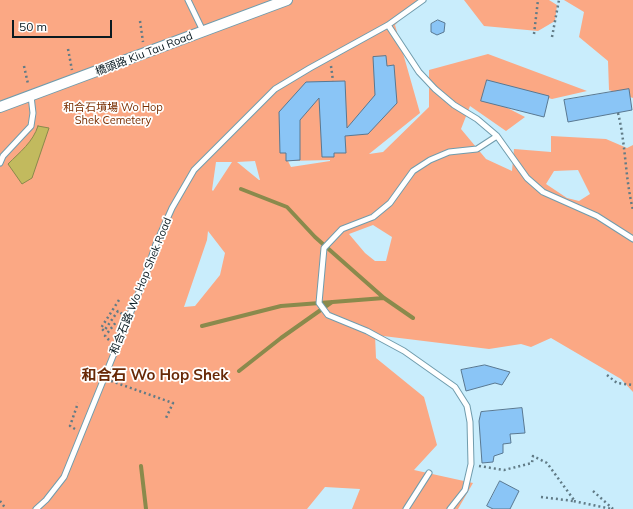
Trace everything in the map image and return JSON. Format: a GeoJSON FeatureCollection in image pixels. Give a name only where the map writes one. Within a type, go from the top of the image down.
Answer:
{"type":"FeatureCollection","features":[{"type":"Feature","properties":{"kind":"street","name":"橋頭路 Kiu Tau Road"},"geometry":{"type":"LineString","coordinates":[[0,107],[30,91],[203,32],[287,0]]}},
{"type":"Feature","properties":{"kind":"lane"},"geometry":{"type":"LineString","coordinates":[[188,0],[203,32]]}},
{"type":"Feature","properties":{"kind":"lane","name":"和合石路 Wo Hop Shek Road"},"geometry":{"type":"LineString","coordinates":[[36,509],[46,500],[64,477],[143,282],[156,244],[172,208],[194,170],[275,89],[388,25],[423,0]]}},
{"type":"Feature","properties":{"kind":"lane"},"geometry":{"type":"LineString","coordinates":[[388,25],[419,72],[435,89],[454,105],[477,119],[497,136],[526,178],[543,192],[597,216],[633,240]]}},
{"type":"Feature","properties":{"kind":"lane"},"geometry":{"type":"LineString","coordinates":[[0,163],[3,156],[31,126],[32,113],[30,91]]}},
{"type":"Feature","properties":{"kind":"lane"},"geometry":{"type":"LineString","coordinates":[[450,509],[465,490],[471,464],[470,422],[467,406],[455,387],[404,351],[367,331],[328,315],[319,302],[324,248],[342,229],[373,217],[390,203],[413,171],[430,160],[449,152],[477,149],[497,136]]}},
{"type":"Feature","properties":{"kind":"lane"},"geometry":{"type":"LineString","coordinates":[[406,509],[429,473]]}},
{"type":"Feature","properties":{"kind":"path"},"geometry":{"type":"LineString","coordinates":[[534,34],[538,0]]}},
{"type":"Feature","properties":{"kind":"path"},"geometry":{"type":"LineString","coordinates":[[552,37],[559,0]]}},
{"type":"Feature","properties":{"kind":"path"},"geometry":{"type":"LineString","coordinates":[[140,21],[143,45]]}},
{"type":"Feature","properties":{"kind":"path"},"geometry":{"type":"LineString","coordinates":[[68,49],[72,70]]}},
{"type":"Feature","properties":{"kind":"path"},"geometry":{"type":"LineString","coordinates":[[325,66],[330,63],[333,81]]}},
{"type":"Feature","properties":{"kind":"path"},"geometry":{"type":"LineString","coordinates":[[24,66],[30,91]]}},
{"type":"Feature","properties":{"kind":"path"},"geometry":{"type":"LineString","coordinates":[[618,113],[624,138],[626,174],[633,210]]}},
{"type":"Feature","properties":{"kind":"path"},"geometry":{"type":"LineString","coordinates":[[109,340],[105,336],[122,314],[118,311],[104,331],[101,328],[119,300]]}},
{"type":"Feature","properties":{"kind":"path"},"geometry":{"type":"LineString","coordinates":[[114,330],[126,311]]}},
{"type":"Feature","properties":{"kind":"path"},"geometry":{"type":"LineString","coordinates":[[106,347],[112,335]]}},
{"type":"Feature","properties":{"kind":"path"},"geometry":{"type":"LineString","coordinates":[[607,375],[617,383],[633,385]]}},
{"type":"Feature","properties":{"kind":"path"},"geometry":{"type":"LineString","coordinates":[[107,385],[109,380],[173,403],[166,418]]}},
{"type":"Feature","properties":{"kind":"path"},"geometry":{"type":"LineString","coordinates":[[78,404],[70,426],[79,431]]}},
{"type":"Feature","properties":{"kind":"path"},"geometry":{"type":"LineString","coordinates":[[471,464],[504,470],[532,463],[533,456],[547,463],[574,500],[572,501]]}},
{"type":"Feature","properties":{"kind":"path"},"geometry":{"type":"LineString","coordinates":[[593,491],[613,509]]}},
{"type":"Feature","properties":{"kind":"path"},"geometry":{"type":"LineString","coordinates":[[541,496],[613,509]]}},
{"type":"Feature","properties":{"kind":"path"},"geometry":{"type":"LineString","coordinates":[[0,501],[6,509]]}},
{"type":"Feature","properties":{"kind":"green space","name":"和合石墳場 Wo Hop Shek Cemetery"},"geometry":{"type":"Polygon","coordinates":[[[0,0],[419,0],[395,25],[420,113],[369,154],[383,152],[429,107],[429,70],[488,54],[587,91],[552,99],[507,87],[488,98],[525,117],[506,131],[470,106],[461,129],[486,159],[512,171],[514,149],[551,152],[551,136],[606,139],[627,148],[633,145],[633,392],[621,379],[551,338],[531,347],[521,344],[489,349],[375,335],[376,358],[424,397],[437,445],[414,470],[473,483],[458,509],[352,509],[360,489],[325,487],[307,509],[0,509],[0,0]],[[330,160],[288,161],[291,167],[330,161],[330,160]],[[255,161],[237,162],[259,180],[255,161]],[[216,162],[213,191],[232,162],[216,162]],[[578,170],[554,171],[546,184],[567,198],[579,201],[590,194],[578,170]],[[373,225],[349,234],[365,253],[375,261],[386,261],[392,237],[373,225]],[[208,231],[207,240],[184,307],[195,306],[220,275],[225,253],[208,231]]]}},
{"type":"Feature","properties":{"kind":"green space"},"geometry":{"type":"Polygon","coordinates":[[[464,0],[549,0],[557,5],[555,21],[538,31],[484,26],[464,0]]]}},
{"type":"Feature","properties":{"kind":"green space"},"geometry":{"type":"Polygon","coordinates":[[[564,0],[633,0],[633,98],[609,90],[608,61],[579,37],[584,12],[564,0]]]}},
{"type":"Feature","properties":{"kind":"shaded area"},"geometry":{"type":"Polygon","coordinates":[[[38,126],[49,128],[32,178],[22,184],[8,164],[33,137],[38,126]]]}},
{"type":"Feature","properties":{"kind":"building"},"geometry":{"type":"Polygon","coordinates":[[[438,20],[445,23],[444,32],[437,35],[431,32],[431,24],[438,20]]]}},
{"type":"Feature","properties":{"kind":"building"},"geometry":{"type":"Polygon","coordinates":[[[386,56],[387,66],[394,65],[397,103],[368,134],[345,136],[346,153],[334,153],[334,157],[322,157],[319,98],[300,120],[300,160],[286,161],[286,153],[280,153],[279,112],[306,82],[345,81],[347,128],[375,95],[373,57],[386,56]]]}},
{"type":"Feature","properties":{"kind":"building"},"geometry":{"type":"Polygon","coordinates":[[[487,80],[549,96],[544,117],[481,101],[487,80]]]}},
{"type":"Feature","properties":{"kind":"building"},"geometry":{"type":"Polygon","coordinates":[[[629,89],[632,110],[568,122],[564,100],[629,89]]]}},
{"type":"Feature","properties":{"kind":"building"},"geometry":{"type":"Polygon","coordinates":[[[485,365],[510,372],[502,385],[495,383],[466,391],[461,370],[485,365]]]}},
{"type":"Feature","properties":{"kind":"building"},"geometry":{"type":"Polygon","coordinates":[[[522,408],[525,433],[510,434],[511,443],[503,444],[503,453],[494,456],[493,462],[482,463],[479,421],[481,412],[522,408]]]}},
{"type":"Feature","properties":{"kind":"building"},"geometry":{"type":"Polygon","coordinates":[[[500,481],[519,491],[510,509],[493,509],[487,506],[500,481]]]}},
{"type":"Feature","properties":{"kind":"waterway"},"geometry":{"type":"LineString","coordinates":[[241,189],[287,207],[315,237],[384,298],[413,318]]}},
{"type":"Feature","properties":{"kind":"waterway"},"geometry":{"type":"LineString","coordinates":[[202,326],[281,306],[384,298]]}},
{"type":"Feature","properties":{"kind":"waterway"},"geometry":{"type":"LineString","coordinates":[[239,371],[281,338],[332,302]]}},
{"type":"Feature","properties":{"kind":"waterway"},"geometry":{"type":"LineString","coordinates":[[141,466],[146,509]]}},
{"type":"Feature","properties":{"kind":"district","name":"和合石 Wo Hop Shek"},"geometry":{"type":"Point","coordinates":[155,375]}}]}
